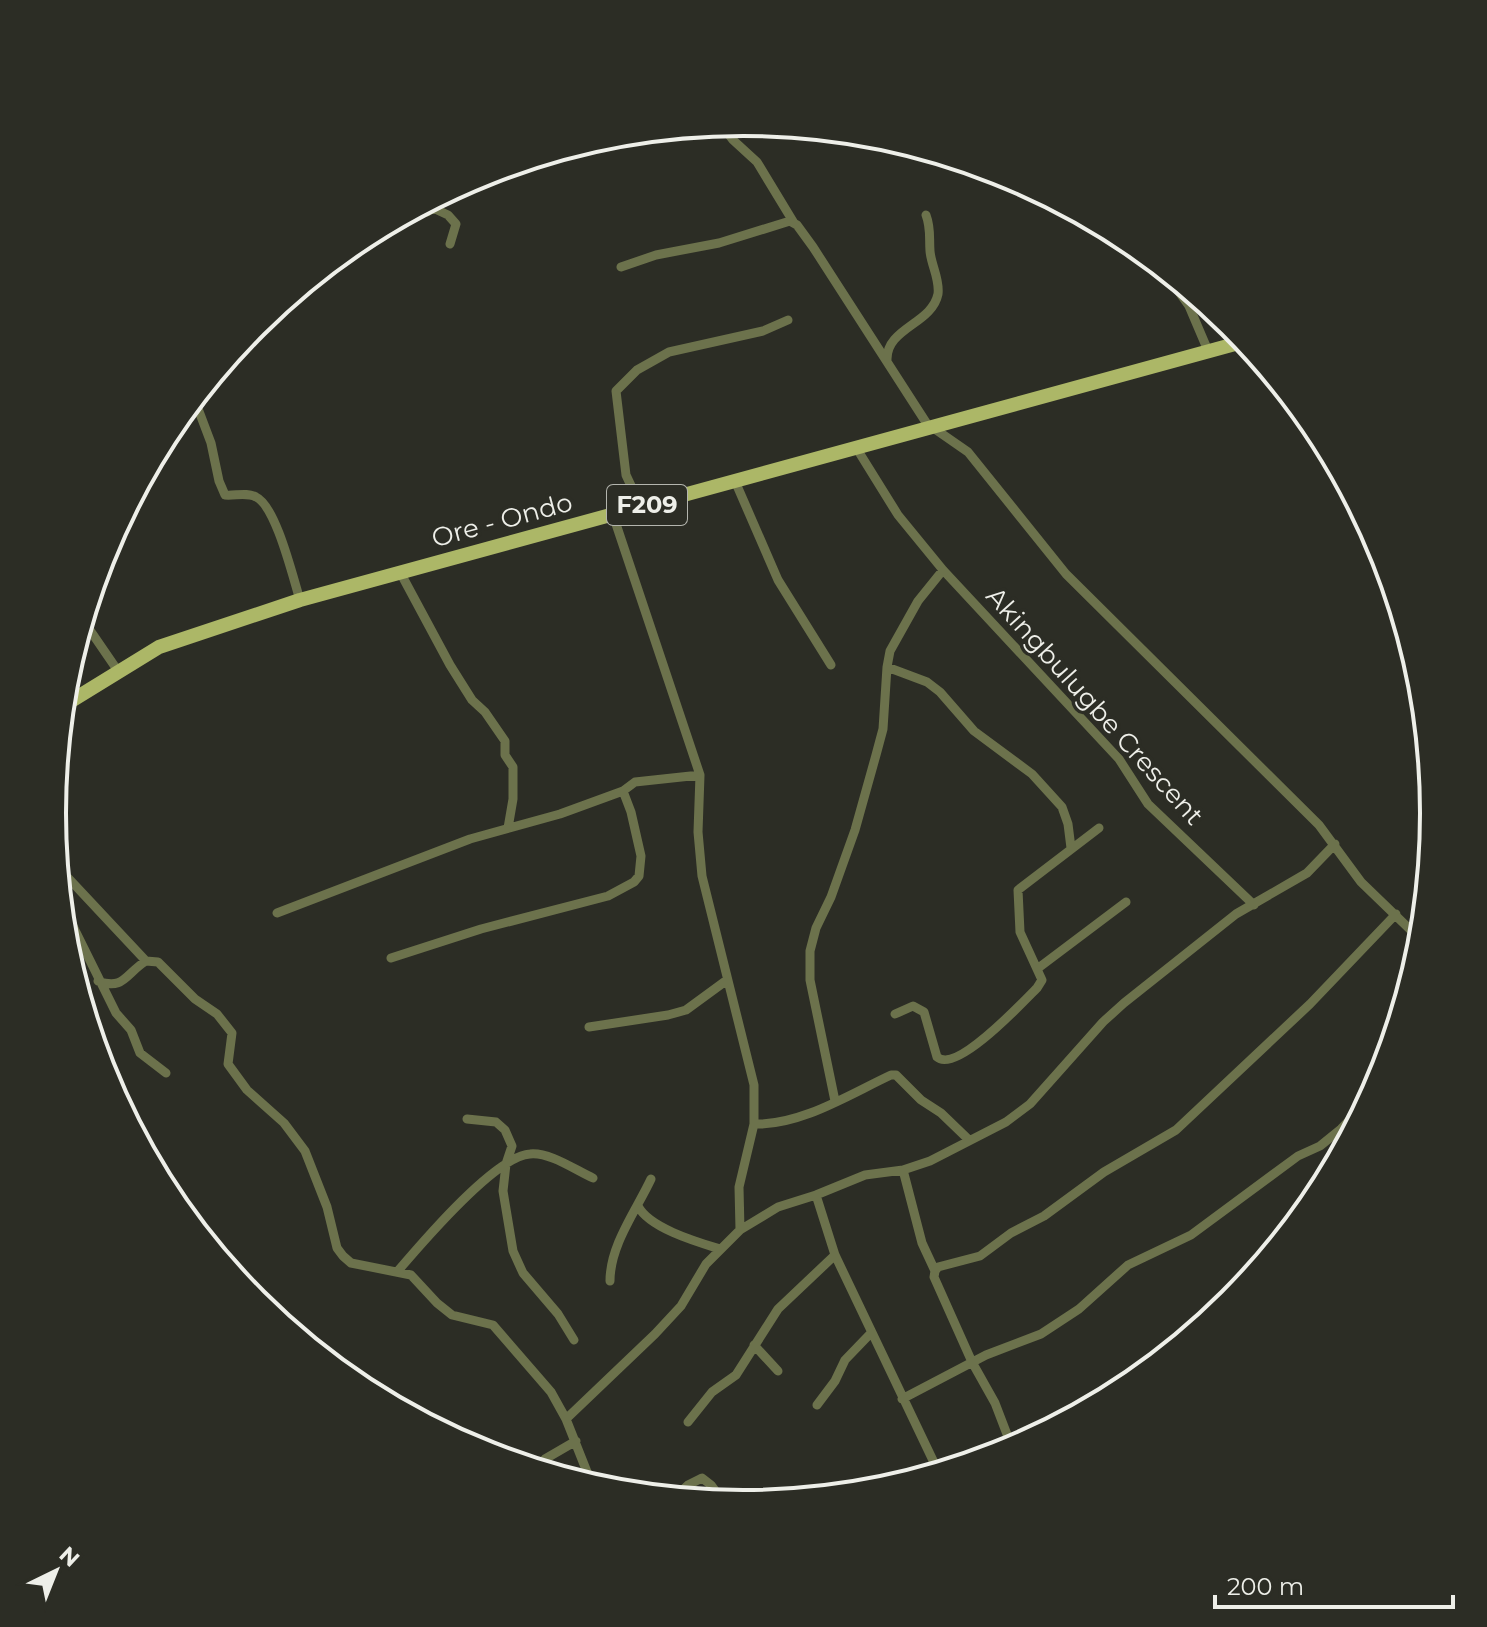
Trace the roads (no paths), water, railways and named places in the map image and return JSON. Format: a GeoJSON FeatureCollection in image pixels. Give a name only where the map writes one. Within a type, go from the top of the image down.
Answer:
{"type":"FeatureCollection","features":[{"type":"Feature","properties":{"kind":"main road","name":"Ore - Ondo"},"geometry":{"type":"LineString","coordinates":[[76,697],[159,647],[300,600],[1233,345]]}},
{"type":"Feature","properties":{"kind":"street"},"geometry":{"type":"LineString","coordinates":[[730,136],[757,162],[794,223],[931,427],[968,452],[1066,574],[1319,825],[1361,882],[1411,929]]}},
{"type":"Feature","properties":{"kind":"street"},"geometry":{"type":"LineString","coordinates":[[439,209],[456,224],[450,244]]}},
{"type":"Feature","properties":{"kind":"street"},"geometry":{"type":"LineString","coordinates":[[887,361],[886,355],[894,340],[925,315],[938,295],[930,253],[931,227],[926,215]]}},
{"type":"Feature","properties":{"kind":"street"},"geometry":{"type":"LineString","coordinates":[[621,267],[656,255],[719,243],[784,221],[794,223]]}},
{"type":"Feature","properties":{"kind":"street"},"geometry":{"type":"LineString","coordinates":[[1184,299],[1209,353]]}},
{"type":"Feature","properties":{"kind":"street"},"geometry":{"type":"LineString","coordinates":[[641,507],[626,475],[616,391],[637,370],[669,352],[763,331],[788,320]]}},
{"type":"Feature","properties":{"kind":"street"},"geometry":{"type":"LineString","coordinates":[[199,411],[225,495],[260,498],[272,516],[300,600]]}},
{"type":"Feature","properties":{"kind":"street","name":"Akingbulugbe Crescent"},"geometry":{"type":"LineString","coordinates":[[857,449],[898,515],[943,570],[1119,759],[1148,804],[1254,905]]}},
{"type":"Feature","properties":{"kind":"street"},"geometry":{"type":"LineString","coordinates":[[735,481],[778,580],[831,665]]}},
{"type":"Feature","properties":{"kind":"street"},"geometry":{"type":"LineString","coordinates":[[613,515],[700,775],[698,832],[702,876],[754,1085],[754,1124],[739,1187],[740,1230]]}},
{"type":"Feature","properties":{"kind":"street"},"geometry":{"type":"LineString","coordinates":[[835,1101],[817,1023],[810,980],[810,951],[855,830],[876,755],[883,729],[887,667],[901,627],[943,570]]}},
{"type":"Feature","properties":{"kind":"street"},"geometry":{"type":"LineString","coordinates":[[400,572],[450,665],[472,700],[485,712],[505,741],[505,755],[513,767],[513,799],[508,828]]}},
{"type":"Feature","properties":{"kind":"street"},"geometry":{"type":"LineString","coordinates":[[91,632],[118,671]]}},
{"type":"Feature","properties":{"kind":"street"},"geometry":{"type":"LineString","coordinates":[[887,667],[927,682],[940,692],[974,731],[1032,774],[1062,807],[1071,848]]}},
{"type":"Feature","properties":{"kind":"street"},"geometry":{"type":"LineString","coordinates":[[277,913],[470,839],[560,814],[623,791],[635,782],[700,775]]}},
{"type":"Feature","properties":{"kind":"street"},"geometry":{"type":"LineString","coordinates":[[391,958],[481,929],[608,896],[634,882],[639,876],[641,856],[623,791]]}},
{"type":"Feature","properties":{"kind":"street"},"geometry":{"type":"LineString","coordinates":[[895,1014],[913,1006],[924,1012],[937,1057],[946,1062],[982,1040],[1042,980],[1020,932],[1018,890],[1099,828]]}},
{"type":"Feature","properties":{"kind":"street"},"geometry":{"type":"LineString","coordinates":[[566,1419],[681,1306],[695,1279],[740,1230],[778,1207],[865,1175],[903,1170],[930,1161],[1006,1122],[1030,1104],[1103,1022],[1124,1003],[1236,914],[1307,873],[1335,844]]}},
{"type":"Feature","properties":{"kind":"street"},"geometry":{"type":"LineString","coordinates":[[69,879],[146,961],[158,962],[195,999],[227,1024],[232,1033],[228,1064],[247,1090],[284,1123],[305,1151],[327,1207],[337,1248],[343,1256],[351,1263],[411,1275],[452,1315],[493,1325],[551,1392],[566,1419],[588,1473]]}},
{"type":"Feature","properties":{"kind":"street"},"geometry":{"type":"LineString","coordinates":[[1037,969],[1126,902]]}},
{"type":"Feature","properties":{"kind":"street"},"geometry":{"type":"LineString","coordinates":[[1008,1437],[995,1403],[972,1362],[934,1277],[935,1271],[938,1267],[980,1256],[1011,1233],[1044,1216],[1104,1172],[1176,1130],[1310,1004],[1396,914]]}},
{"type":"Feature","properties":{"kind":"street"},"geometry":{"type":"LineString","coordinates":[[78,938],[116,1013],[131,1030],[140,1053],[166,1073]]}},
{"type":"Feature","properties":{"kind":"street"},"geometry":{"type":"LineString","coordinates":[[98,981],[110,986],[118,984],[146,961]]}},
{"type":"Feature","properties":{"kind":"street"},"geometry":{"type":"LineString","coordinates":[[589,1027],[686,1010],[727,980]]}},
{"type":"Feature","properties":{"kind":"street"},"geometry":{"type":"LineString","coordinates":[[754,1124],[778,1121],[896,1075],[969,1140]]}},
{"type":"Feature","properties":{"kind":"street"},"geometry":{"type":"LineString","coordinates":[[467,1119],[496,1122],[505,1130],[512,1146],[503,1191],[513,1251],[523,1273],[558,1314],[574,1340]]}},
{"type":"Feature","properties":{"kind":"street"},"geometry":{"type":"LineString","coordinates":[[902,1399],[972,1362],[1041,1334],[1079,1309],[1128,1265],[1191,1235],[1298,1156],[1320,1146],[1344,1126]]}},
{"type":"Feature","properties":{"kind":"street"},"geometry":{"type":"LineString","coordinates":[[397,1272],[479,1186],[514,1158],[535,1153],[593,1178]]}},
{"type":"Feature","properties":{"kind":"street"},"geometry":{"type":"LineString","coordinates":[[903,1170],[922,1243],[935,1271]]}},
{"type":"Feature","properties":{"kind":"street"},"geometry":{"type":"LineString","coordinates":[[610,1281],[610,1267],[619,1241],[651,1179]]}},
{"type":"Feature","properties":{"kind":"street"},"geometry":{"type":"LineString","coordinates":[[816,1195],[835,1255],[934,1463]]}},
{"type":"Feature","properties":{"kind":"street"},"geometry":{"type":"LineString","coordinates":[[638,1206],[645,1216],[675,1233],[720,1249]]}},
{"type":"Feature","properties":{"kind":"street"},"geometry":{"type":"LineString","coordinates":[[688,1422],[712,1392],[736,1375],[778,1309],[835,1255]]}},
{"type":"Feature","properties":{"kind":"street"},"geometry":{"type":"LineString","coordinates":[[817,1405],[835,1381],[845,1360],[871,1333]]}},
{"type":"Feature","properties":{"kind":"street"},"geometry":{"type":"LineString","coordinates":[[754,1345],[778,1371]]}},
{"type":"Feature","properties":{"kind":"street"},"geometry":{"type":"LineString","coordinates":[[543,1460],[576,1441]]}},
{"type":"Feature","properties":{"kind":"street"},"geometry":{"type":"LineString","coordinates":[[684,1488],[702,1478],[715,1490]]}}]}
